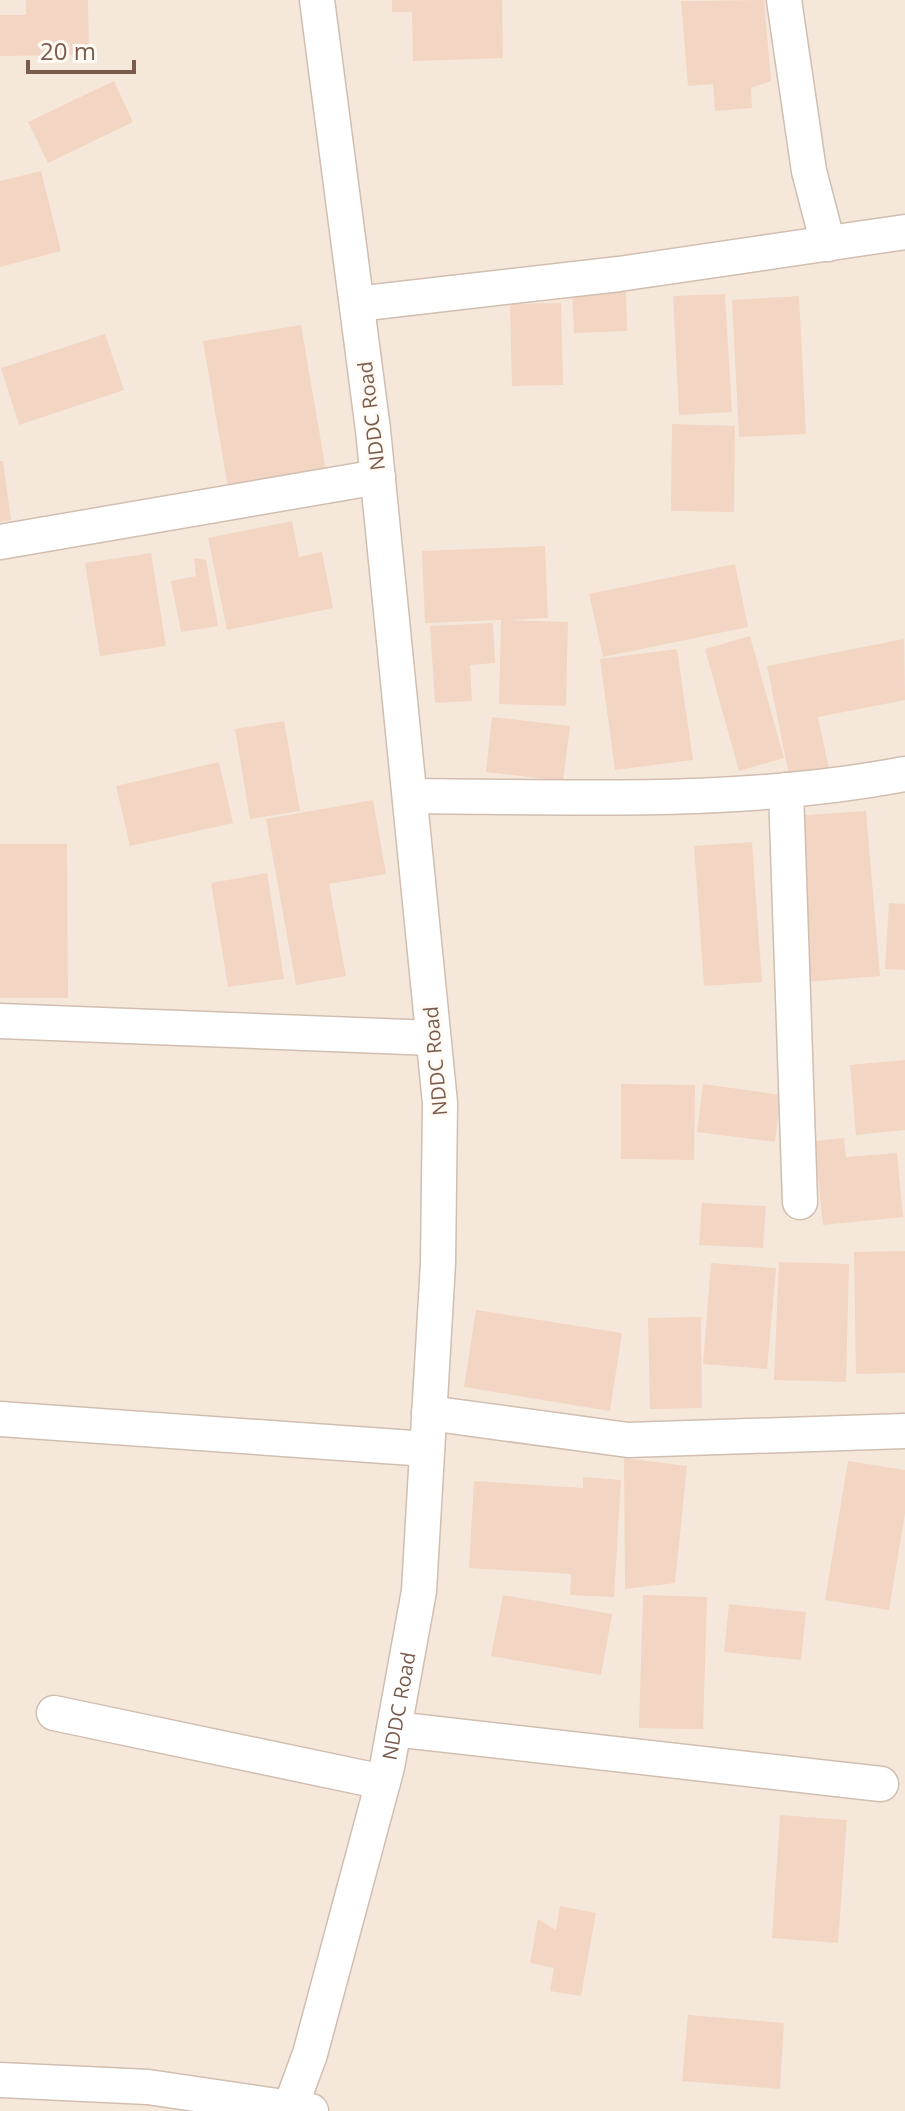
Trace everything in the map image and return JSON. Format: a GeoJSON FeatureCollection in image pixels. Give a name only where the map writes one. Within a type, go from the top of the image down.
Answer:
{"type":"FeatureCollection","features":[{"type":"Feature","properties":{"kind":"street","name":"NDDC Road"},"geometry":{"type":"LineString","coordinates":[[297,2110],[383,1782],[419,1591],[438,1263],[440,1103],[378,477],[317,0]]}},
{"type":"Feature","properties":{"kind":"street"},"geometry":{"type":"LineString","coordinates":[[784,0],[809,171],[828,244]]}},
{"type":"Feature","properties":{"kind":"street"},"geometry":{"type":"LineString","coordinates":[[357,304],[619,274],[905,232]]}},
{"type":"Feature","properties":{"kind":"street"},"geometry":{"type":"LineString","coordinates":[[0,542],[378,477]]}},
{"type":"Feature","properties":{"kind":"street"},"geometry":{"type":"LineString","coordinates":[[410,796],[699,797],[786,790],[905,774]]}},
{"type":"Feature","properties":{"kind":"street"},"geometry":{"type":"LineString","coordinates":[[786,790],[800,1202]]}},
{"type":"Feature","properties":{"kind":"street"},"geometry":{"type":"LineString","coordinates":[[0,1021],[433,1038]]}},
{"type":"Feature","properties":{"kind":"street"},"geometry":{"type":"LineString","coordinates":[[429,1413],[628,1440],[905,1431]]}},
{"type":"Feature","properties":{"kind":"street"},"geometry":{"type":"LineString","coordinates":[[0,1419],[427,1449]]}},
{"type":"Feature","properties":{"kind":"street"},"geometry":{"type":"LineString","coordinates":[[54,1713],[383,1782]]}},
{"type":"Feature","properties":{"kind":"street"},"geometry":{"type":"LineString","coordinates":[[394,1729],[881,1784]]}},
{"type":"Feature","properties":{"kind":"street"},"geometry":{"type":"LineString","coordinates":[[0,2080],[148,2087],[297,2110]]}},
{"type":"Feature","properties":{"kind":"shaded area"},"geometry":{"type":"Polygon","coordinates":[[[0,0],[905,0],[905,2111],[0,2111],[0,0]]]}},
{"type":"Feature","properties":{"kind":"building"},"geometry":{"type":"Polygon","coordinates":[[[26,0],[88,0],[89,55],[0,56],[0,15],[26,15],[26,0]]]}},
{"type":"Feature","properties":{"kind":"building"},"geometry":{"type":"Polygon","coordinates":[[[392,0],[502,0],[503,58],[413,61],[412,12],[392,12],[392,0]]]}},
{"type":"Feature","properties":{"kind":"building"},"geometry":{"type":"Polygon","coordinates":[[[764,0],[771,81],[751,88],[752,108],[715,111],[713,84],[688,86],[681,1],[764,0]]]}},
{"type":"Feature","properties":{"kind":"building"},"geometry":{"type":"Polygon","coordinates":[[[114,81],[133,122],[48,163],[28,122],[114,81]]]}},
{"type":"Feature","properties":{"kind":"building"},"geometry":{"type":"Polygon","coordinates":[[[41,171],[61,251],[0,267],[0,181],[41,171]]]}},
{"type":"Feature","properties":{"kind":"building"},"geometry":{"type":"Polygon","coordinates":[[[626,290],[627,331],[574,333],[572,291],[626,290]]]}},
{"type":"Feature","properties":{"kind":"building"},"geometry":{"type":"Polygon","coordinates":[[[725,294],[732,412],[679,415],[673,296],[725,294]]]}},
{"type":"Feature","properties":{"kind":"building"},"geometry":{"type":"Polygon","coordinates":[[[799,296],[806,434],[739,437],[732,300],[799,296]]]}},
{"type":"Feature","properties":{"kind":"building"},"geometry":{"type":"Polygon","coordinates":[[[561,303],[563,385],[512,386],[510,304],[561,303]]]}},
{"type":"Feature","properties":{"kind":"building"},"geometry":{"type":"Polygon","coordinates":[[[301,325],[326,471],[228,488],[203,341],[301,325]]]}},
{"type":"Feature","properties":{"kind":"building"},"geometry":{"type":"Polygon","coordinates":[[[105,334],[124,390],[19,425],[1,368],[105,334]]]}},
{"type":"Feature","properties":{"kind":"building"},"geometry":{"type":"Polygon","coordinates":[[[672,424],[735,426],[734,512],[671,511],[672,424]]]}},
{"type":"Feature","properties":{"kind":"building"},"geometry":{"type":"Polygon","coordinates":[[[0,461],[3,461],[11,520],[0,522],[0,461]]]}},
{"type":"Feature","properties":{"kind":"building"},"geometry":{"type":"Polygon","coordinates":[[[292,521],[299,557],[322,552],[333,608],[227,630],[208,538],[292,521]]]}},
{"type":"Feature","properties":{"kind":"building"},"geometry":{"type":"Polygon","coordinates":[[[545,546],[548,618],[508,620],[568,622],[566,706],[499,704],[501,620],[425,623],[422,551],[545,546]]]}},
{"type":"Feature","properties":{"kind":"building"},"geometry":{"type":"Polygon","coordinates":[[[151,553],[166,646],[100,656],[85,563],[151,553]]]}},
{"type":"Feature","properties":{"kind":"building"},"geometry":{"type":"Polygon","coordinates":[[[194,558],[206,560],[218,626],[181,632],[171,581],[196,576],[194,558]]]}},
{"type":"Feature","properties":{"kind":"building"},"geometry":{"type":"Polygon","coordinates":[[[735,564],[748,627],[603,657],[589,594],[735,564]]]}},
{"type":"Feature","properties":{"kind":"building"},"geometry":{"type":"Polygon","coordinates":[[[493,623],[495,663],[470,665],[472,701],[435,703],[430,626],[493,623]]]}},
{"type":"Feature","properties":{"kind":"building"},"geometry":{"type":"Polygon","coordinates":[[[750,636],[784,758],[739,771],[705,649],[750,636]]]}},
{"type":"Feature","properties":{"kind":"building"},"geometry":{"type":"Polygon","coordinates":[[[904,639],[905,700],[818,717],[829,768],[789,776],[767,666],[904,639]]]}},
{"type":"Feature","properties":{"kind":"building"},"geometry":{"type":"Polygon","coordinates":[[[677,649],[693,760],[615,770],[600,659],[677,649]]]}},
{"type":"Feature","properties":{"kind":"building"},"geometry":{"type":"Polygon","coordinates":[[[492,717],[570,726],[563,781],[486,772],[492,717]]]}},
{"type":"Feature","properties":{"kind":"building"},"geometry":{"type":"Polygon","coordinates":[[[284,721],[300,811],[250,819],[235,729],[284,721]]]}},
{"type":"Feature","properties":{"kind":"building"},"geometry":{"type":"Polygon","coordinates":[[[219,762],[233,823],[130,846],[116,786],[219,762]]]}},
{"type":"Feature","properties":{"kind":"building"},"geometry":{"type":"Polygon","coordinates":[[[373,800],[386,874],[329,884],[346,976],[296,985],[266,819],[373,800]]]}},
{"type":"Feature","properties":{"kind":"building"},"geometry":{"type":"Polygon","coordinates":[[[866,811],[880,976],[807,982],[793,816],[866,811]]]}},
{"type":"Feature","properties":{"kind":"building"},"geometry":{"type":"Polygon","coordinates":[[[752,842],[762,982],[704,986],[694,846],[752,842]]]}},
{"type":"Feature","properties":{"kind":"building"},"geometry":{"type":"Polygon","coordinates":[[[0,844],[67,844],[68,998],[0,998],[0,844]]]}},
{"type":"Feature","properties":{"kind":"building"},"geometry":{"type":"Polygon","coordinates":[[[267,873],[284,979],[228,987],[211,883],[267,873]]]}},
{"type":"Feature","properties":{"kind":"building"},"geometry":{"type":"Polygon","coordinates":[[[889,903],[905,904],[905,970],[885,969],[889,903]]]}},
{"type":"Feature","properties":{"kind":"building"},"geometry":{"type":"Polygon","coordinates":[[[905,1060],[905,1130],[856,1135],[850,1065],[905,1060]]]}},
{"type":"Feature","properties":{"kind":"building"},"geometry":{"type":"Polygon","coordinates":[[[621,1084],[695,1085],[694,1160],[621,1159],[621,1084]]]}},
{"type":"Feature","properties":{"kind":"building"},"geometry":{"type":"Polygon","coordinates":[[[703,1084],[781,1095],[775,1142],[697,1132],[703,1084]]]}},
{"type":"Feature","properties":{"kind":"building"},"geometry":{"type":"Polygon","coordinates":[[[844,1138],[846,1157],[897,1153],[903,1217],[823,1225],[814,1141],[844,1138]]]}},
{"type":"Feature","properties":{"kind":"building"},"geometry":{"type":"Polygon","coordinates":[[[702,1203],[766,1206],[763,1248],[699,1245],[702,1203]]]}},
{"type":"Feature","properties":{"kind":"building"},"geometry":{"type":"Polygon","coordinates":[[[905,1251],[905,1373],[856,1374],[854,1252],[905,1251]]]}},
{"type":"Feature","properties":{"kind":"building"},"geometry":{"type":"Polygon","coordinates":[[[779,1262],[849,1264],[846,1382],[774,1380],[779,1262]]]}},
{"type":"Feature","properties":{"kind":"building"},"geometry":{"type":"Polygon","coordinates":[[[711,1263],[776,1268],[767,1369],[703,1364],[711,1263]]]}},
{"type":"Feature","properties":{"kind":"building"},"geometry":{"type":"Polygon","coordinates":[[[476,1310],[622,1333],[610,1411],[464,1387],[476,1310]]]}},
{"type":"Feature","properties":{"kind":"building"},"geometry":{"type":"Polygon","coordinates":[[[701,1317],[702,1408],[650,1409],[648,1318],[701,1317]]]}},
{"type":"Feature","properties":{"kind":"building"},"geometry":{"type":"Polygon","coordinates":[[[624,1458],[687,1466],[675,1583],[625,1589],[624,1458]]]}},
{"type":"Feature","properties":{"kind":"building"},"geometry":{"type":"Polygon","coordinates":[[[848,1461],[905,1470],[905,1513],[889,1610],[825,1600],[848,1461]]]}},
{"type":"Feature","properties":{"kind":"building"},"geometry":{"type":"Polygon","coordinates":[[[583,1477],[621,1480],[614,1597],[570,1595],[571,1574],[469,1568],[474,1481],[583,1488],[583,1477]]]}},
{"type":"Feature","properties":{"kind":"building"},"geometry":{"type":"Polygon","coordinates":[[[503,1595],[612,1614],[601,1675],[491,1656],[503,1595]]]}},
{"type":"Feature","properties":{"kind":"building"},"geometry":{"type":"Polygon","coordinates":[[[643,1595],[707,1597],[703,1729],[639,1728],[643,1595]]]}},
{"type":"Feature","properties":{"kind":"building"},"geometry":{"type":"Polygon","coordinates":[[[729,1604],[806,1612],[801,1660],[724,1652],[729,1604]]]}},
{"type":"Feature","properties":{"kind":"building"},"geometry":{"type":"Polygon","coordinates":[[[780,1815],[847,1820],[838,1943],[772,1938],[780,1815]]]}},
{"type":"Feature","properties":{"kind":"building"},"geometry":{"type":"Polygon","coordinates":[[[560,1906],[596,1913],[581,1996],[550,1991],[554,1968],[530,1963],[538,1919],[556,1930],[560,1906]]]}},
{"type":"Feature","properties":{"kind":"building"},"geometry":{"type":"Polygon","coordinates":[[[688,2015],[784,2023],[780,2089],[682,2081],[688,2015]]]}}]}
